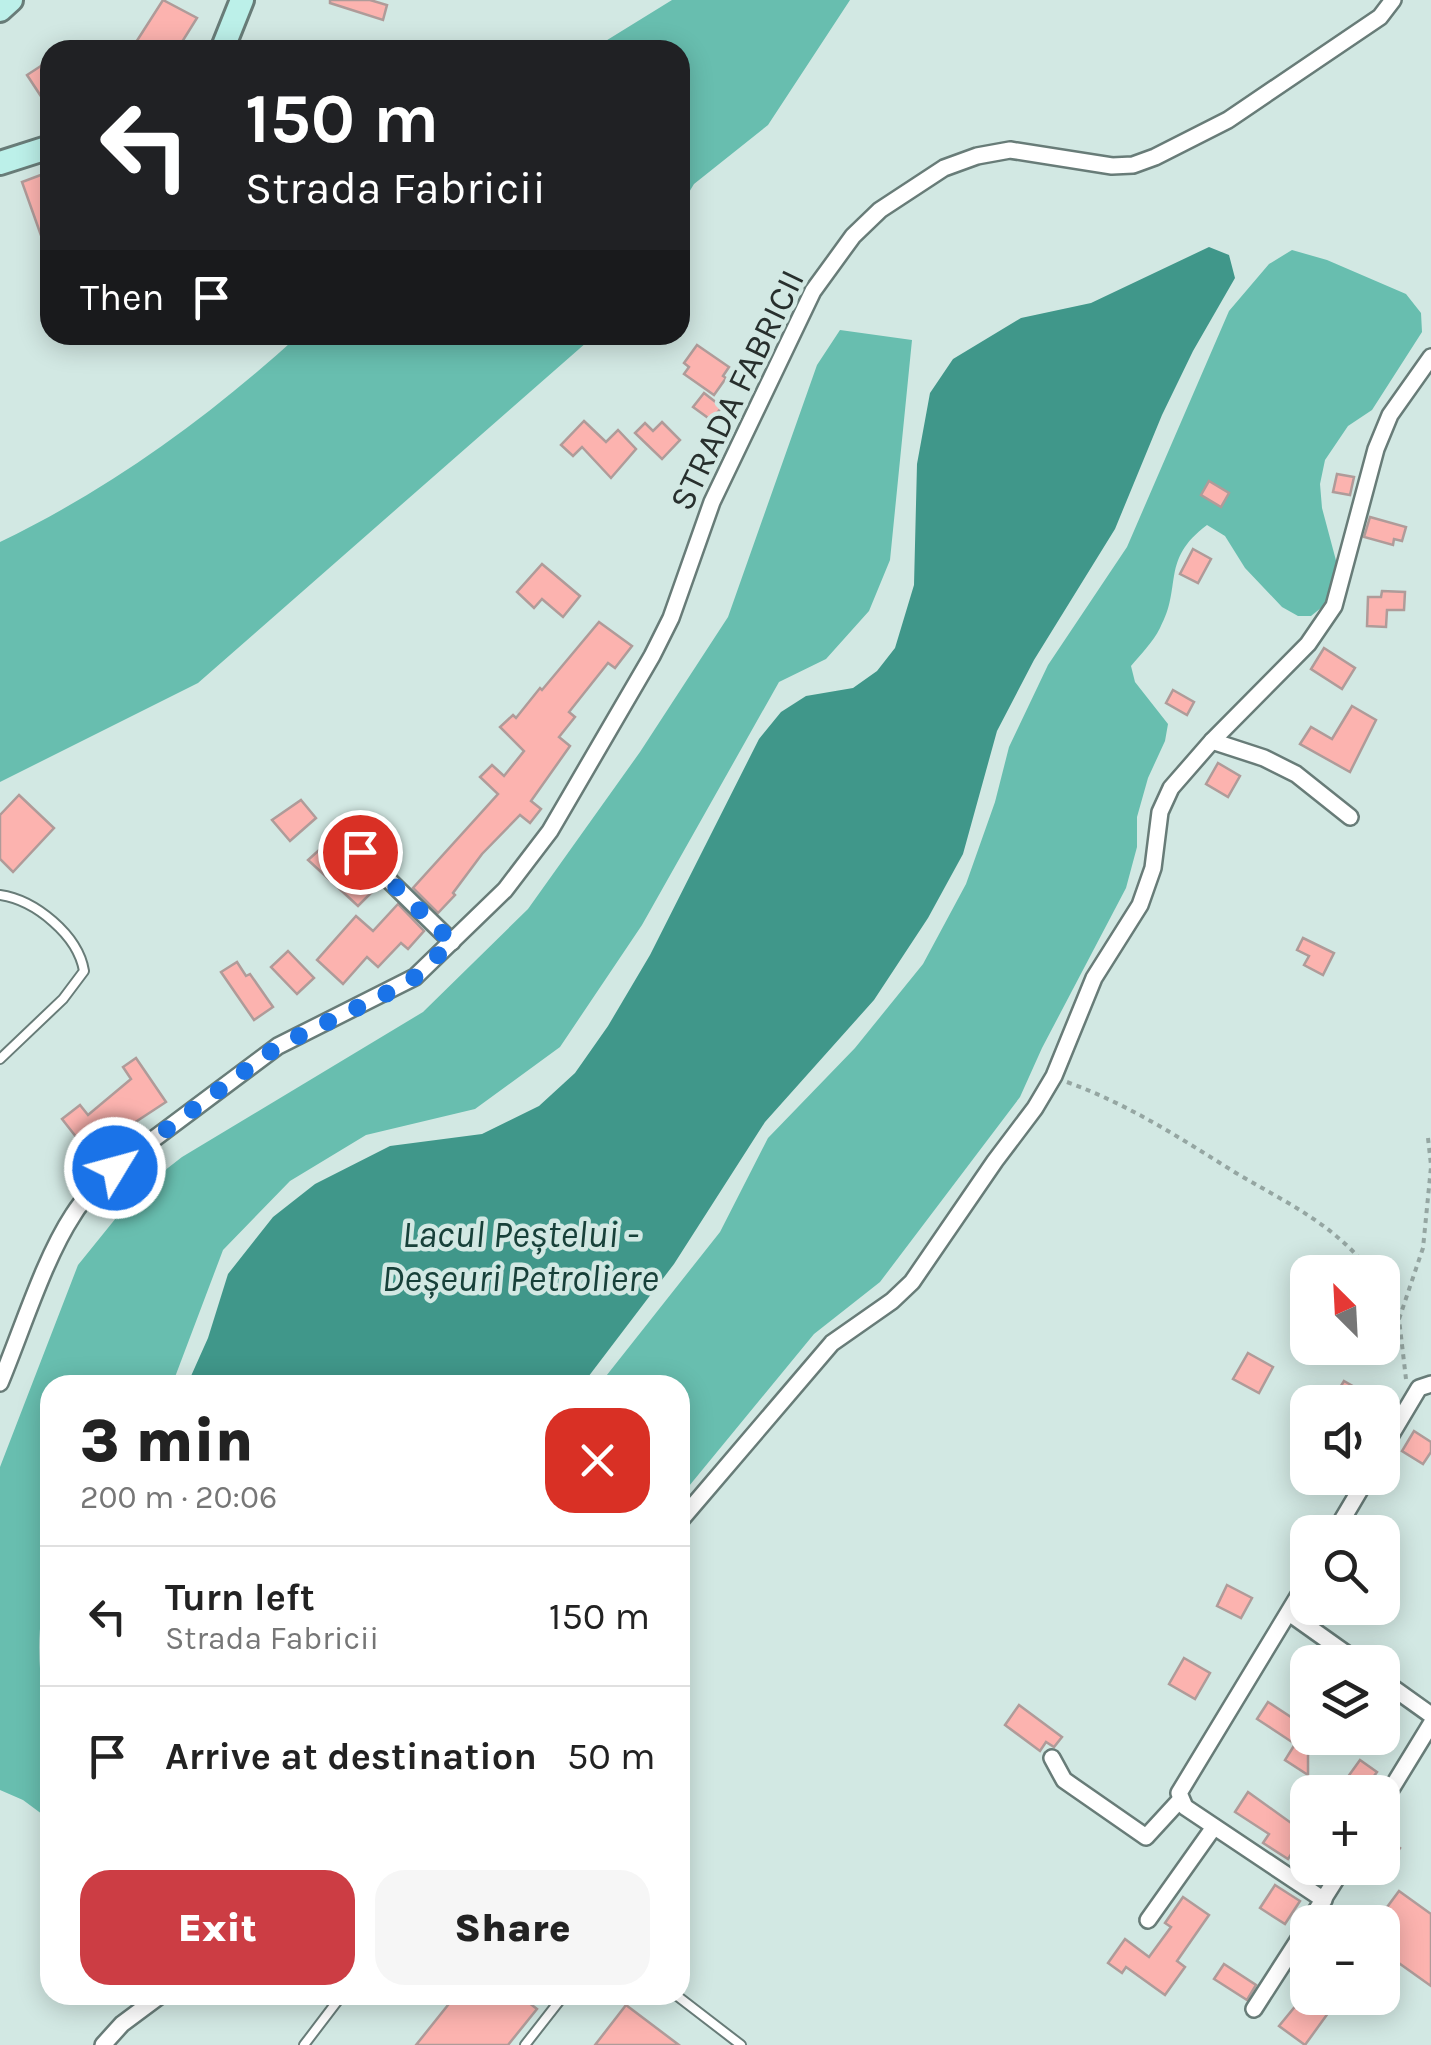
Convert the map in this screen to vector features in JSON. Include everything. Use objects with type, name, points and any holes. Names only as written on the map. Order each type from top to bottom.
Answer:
[{"type":"main road","points":[[0,10],[11,0]]},
{"type":"main road","points":[[225,40],[238,1]]},
{"type":"main road","points":[[0,163],[40,150]]},
{"type":"street","name":"STRADA FABRICII","points":[[0,1383],[60,1237],[74,1213],[115,1168],[278,1046],[415,977],[505,890],[550,831],[628,700],[671,618],[712,502],[766,388],[813,292],[853,236],[914,186],[944,168],[977,156],[1010,150],[1112,166],[1133,164],[1177,148],[1262,99],[1380,17],[1393,0]]},
{"type":"street","points":[[690,1509],[832,1343],[912,1282],[1035,1108],[1054,1076],[1094,978],[1140,905],[1153,868],[1160,812],[1171,788],[1308,644],[1334,606],[1376,449],[1390,414],[1431,357]]},
{"type":"street","points":[[1212,741],[1264,758],[1296,774],[1350,817]]},
{"type":"street","points":[[360,852],[452,942]]},
{"type":"street","points":[[1400,1419],[1420,1388],[1431,1384]]},
{"type":"street","points":[[1052,1758],[1064,1780],[1146,1837],[1180,1800],[1182,1785],[1290,1610]]},
{"type":"street","points":[[1288,1613],[1334,1645]]},
{"type":"street","points":[[1400,1692],[1431,1714]]},
{"type":"street","points":[[1400,1775],[1431,1724]]},
{"type":"street","points":[[1180,1800],[1324,1900]]},
{"type":"street","points":[[1148,1920],[1214,1827]]},
{"type":"street","points":[[1321,1905],[1333,1885]]},
{"type":"street","points":[[1254,2009],[1290,1952]]},
{"type":"street","points":[[102,2045],[148,2005]]},
{"type":"lane","points":[[0,895],[21,899],[58,928],[74,943],[84,971],[62,999],[0,1059]]},
{"type":"lane","points":[[304,2045],[334,2005]]},
{"type":"lane","points":[[525,2045],[556,2005]]},
{"type":"lane","points":[[689,2005],[741,2045]]},
{"type":"path","points":[[1054,1076],[1105,1096],[1174,1132],[1318,1221],[1356,1255]]},
{"type":"path","points":[[1400,1317],[1423,1248],[1431,1166],[1428,1138]]},
{"type":"path","points":[[1400,1328],[1412,1399]]},
{"type":"shaded area","points":[[672,0],[850,0],[768,125],[690,191],[690,40],[607,40]]},
{"type":"shaded area","points":[[1292,250],[1327,260],[1406,294],[1421,313],[1422,332],[1372,410],[1348,426],[1325,460],[1320,484],[1322,508],[1338,568],[1327,603],[1311,616],[1298,616],[1282,607],[1245,568],[1225,536],[1207,525],[1183,550],[1167,613],[1131,666],[1135,682],[1168,724],[1137,817],[1137,847],[1126,888],[1020,1097],[880,1282],[814,1334],[690,1485],[690,1375],[607,1375],[720,1232],[768,1138],[855,1048],[923,964],[966,884],[995,802],[1009,747],[1048,665],[1127,547],[1229,311],[1269,264]]},
{"type":"shaded area","points":[[840,330],[912,340],[890,560],[869,611],[826,659],[779,682],[642,925],[560,1047],[475,1109],[366,1135],[290,1181],[223,1250],[176,1375],[40,1375],[40,1813],[0,1790],[0,1467],[78,1265],[137,1192],[182,1157],[423,1012],[528,909],[640,752],[728,617],[817,365]]},
{"type":"shaded area","points":[[287,345],[584,345],[198,683],[0,782],[0,542],[119,475],[230,394]]},
{"type":"water","name":"Lacul Peștelui - Deșeuri Petroliere","points":[[1209,247],[1229,255],[1235,278],[1162,415],[1115,529],[1034,660],[997,731],[963,854],[928,918],[874,1000],[765,1122],[674,1264],[590,1375],[191,1375],[228,1274],[273,1217],[315,1184],[390,1146],[482,1134],[539,1106],[575,1073],[650,955],[759,739],[781,712],[806,696],[853,688],[877,671],[895,648],[914,585],[917,464],[930,393],[953,359],[1021,318],[1091,303]]},
{"type":"building","points":[[163,0],[197,18],[183,40],[137,40]]},
{"type":"building","points":[[330,0],[370,0],[387,5],[383,20]]},
{"type":"building","points":[[40,67],[40,95],[27,75]]},
{"type":"building","points":[[40,175],[40,233],[22,182]]},
{"type":"building","points":[[697,345],[729,367],[714,395],[684,374],[689,367],[684,363]]},
{"type":"building","points":[[704,393],[722,407],[711,420],[693,407]]},
{"type":"building","points":[[584,421],[606,442],[618,430],[636,449],[611,478],[582,447],[573,456],[561,445]]},
{"type":"building","points":[[662,422],[680,440],[662,459],[635,433],[645,423],[653,431]]},
{"type":"building","points":[[1337,474],[1354,477],[1350,495],[1333,492]]},
{"type":"building","points":[[1209,481],[1229,493],[1221,507],[1201,495]]},
{"type":"building","points":[[1370,517],[1406,527],[1402,541],[1394,539],[1393,545],[1364,537]]},
{"type":"building","points":[[1193,549],[1211,559],[1198,583],[1180,574]]},
{"type":"building","points":[[542,564],[580,596],[563,617],[542,599],[534,608],[517,592]]},
{"type":"building","points":[[1382,591],[1405,592],[1404,610],[1387,610],[1386,627],[1367,626],[1368,597],[1381,597]]},
{"type":"building","points":[[599,622],[632,646],[615,668],[608,663],[569,712],[575,717],[559,737],[570,746],[531,801],[541,809],[530,823],[520,815],[482,854],[438,913],[413,888],[498,794],[480,777],[492,765],[504,776],[524,751],[500,727],[513,715],[516,718]]},
{"type":"building","points":[[1324,648],[1355,668],[1342,689],[1311,669]]},
{"type":"building","points":[[1173,690],[1194,702],[1187,715],[1166,703]]},
{"type":"building","points":[[1352,706],[1376,720],[1350,772],[1300,744],[1311,727],[1332,739]]},
{"type":"building","points":[[1218,763],[1240,776],[1228,797],[1206,784]]},
{"type":"building","points":[[19,795],[54,828],[13,872],[0,859],[0,815]]},
{"type":"building","points":[[301,800],[316,818],[290,841],[272,820]]},
{"type":"building","points":[[328,842],[376,888],[358,906],[308,860]]},
{"type":"building","points":[[398,904],[424,931],[408,949],[401,943],[378,967],[367,957],[343,984],[317,960],[356,916],[373,931]]},
{"type":"building","points":[[1303,938],[1334,953],[1323,975],[1304,965],[1309,956],[1297,950]]},
{"type":"building","points":[[288,951],[314,978],[297,994],[271,967]]},
{"type":"building","points":[[237,962],[273,1007],[254,1020],[221,972]]},
{"type":"building","points":[[136,1058],[166,1102],[134,1123],[99,1154],[94,1147],[88,1152],[62,1119],[80,1105],[88,1115],[131,1079],[123,1067]]},
{"type":"building","points":[[1248,1353],[1273,1367],[1259,1393],[1233,1379]]},
{"type":"building","points":[[1414,1431],[1431,1442],[1431,1452],[1423,1464],[1402,1451]]},
{"type":"building","points":[[1227,1585],[1252,1598],[1241,1618],[1217,1606]]},
{"type":"building","points":[[1184,1658],[1210,1673],[1195,1699],[1169,1684]]},
{"type":"building","points":[[1268,1702],[1290,1716],[1290,1741],[1257,1719]]},
{"type":"building","points":[[1019,1705],[1062,1737],[1054,1747],[1046,1742],[1040,1751],[1005,1725]]},
{"type":"building","points":[[1290,1752],[1308,1755],[1308,1775],[1285,1760]]},
{"type":"building","points":[[1360,1760],[1377,1772],[1375,1775],[1349,1775]]},
{"type":"building","points":[[1248,1792],[1290,1822],[1288,1859],[1263,1843],[1269,1834],[1235,1812]]},
{"type":"building","points":[[1275,1885],[1300,1901],[1290,1905],[1285,1924],[1260,1908]]},
{"type":"building","points":[[1399,1891],[1431,1914],[1431,1986],[1400,1964],[1400,1905],[1389,1905]]},
{"type":"building","points":[[1183,1897],[1209,1915],[1177,1961],[1185,1967],[1165,1995],[1126,1967],[1122,1973],[1108,1963],[1125,1939],[1149,1957],[1171,1927],[1165,1923]]},
{"type":"building","points":[[1224,1964],[1256,1985],[1247,2000],[1214,1979]]},
{"type":"building","points":[[448,2005],[532,2005],[537,2009],[508,2045],[416,2045]]},
{"type":"building","points":[[626,2005],[679,2045],[595,2045]]},
{"type":"building","points":[[1290,2013],[1327,2015],[1305,2045],[1279,2026]]},
{"type":"route","points":[[115,1168],[278,1046],[398,988],[452,942],[360,852]]}]
